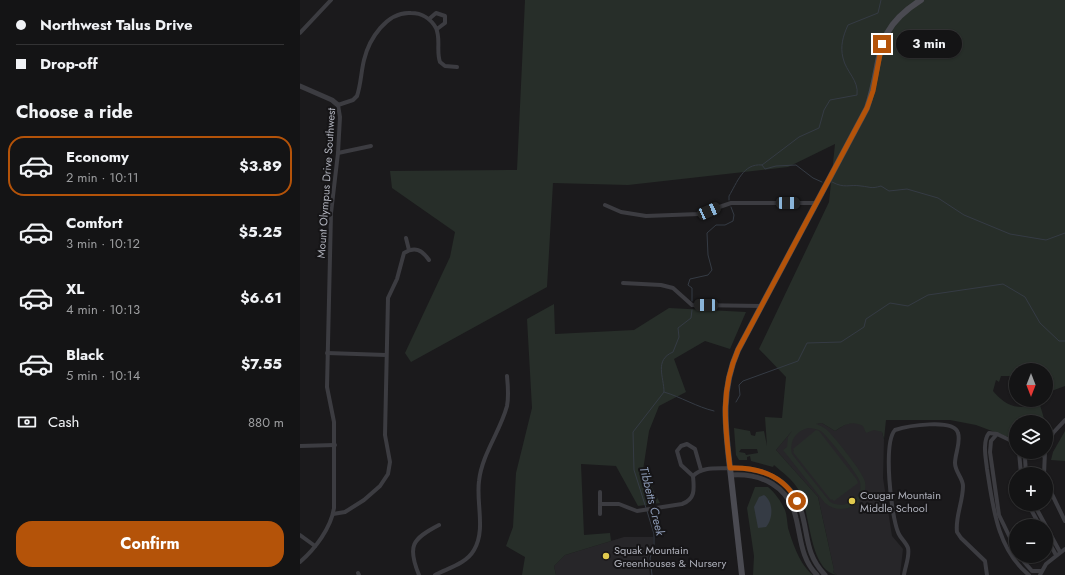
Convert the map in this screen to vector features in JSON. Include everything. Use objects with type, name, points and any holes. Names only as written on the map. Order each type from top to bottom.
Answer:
[{"type":"main road","points":[[742,575],[724,416],[726,388],[738,350],[867,108],[873,91],[879,55],[885,35],[901,14],[921,0]]},
{"type":"street","points":[[300,33],[331,0]]},
{"type":"street","name":"Mount Olympus Drive Southwest","points":[[333,514],[335,445],[334,422],[327,387],[327,353],[330,213],[338,153],[340,117],[338,105],[357,96],[367,51],[382,26],[404,13],[417,13],[429,19]]},
{"type":"street","points":[[437,29],[445,23],[445,16],[436,13],[429,19],[437,29],[440,62],[445,66],[457,66]]},
{"type":"street","points":[[300,86],[332,100],[338,105]]},
{"type":"street","points":[[338,153],[371,146]]},
{"type":"street","points":[[606,205],[621,212],[646,216],[699,214],[731,203],[816,203]]},
{"type":"street","points":[[406,238],[409,250]]},
{"type":"street","points":[[300,562],[315,546],[333,514],[345,512],[364,500],[380,486],[388,474],[390,462],[386,435],[386,355],[388,298],[397,279],[402,256],[409,250],[421,251],[429,260]]},
{"type":"street","points":[[624,284],[672,288],[679,292],[692,305],[762,306]]},
{"type":"street","points":[[327,353],[386,355]]},
{"type":"street","points":[[435,575],[464,560],[472,553],[476,545],[480,530],[477,498],[479,480],[485,459],[507,406],[507,376]]},
{"type":"street","points":[[1053,436],[1058,426],[1065,420]]},
{"type":"street","points":[[904,575],[908,548],[897,531],[890,491],[890,440],[892,433],[895,430],[917,425],[948,425],[958,431],[959,437],[955,464],[963,487],[957,532],[961,538],[985,561],[988,567],[987,575]]},
{"type":"street","points":[[1009,440],[997,434],[991,433],[987,435],[985,448],[995,519],[1014,558],[1029,575]]},
{"type":"street","points":[[997,434],[991,441],[990,452],[999,515],[1009,536]]},
{"type":"street","points":[[600,504],[620,504],[637,511],[682,504],[688,501],[694,492],[693,476],[681,465],[677,451],[681,446],[687,444],[695,449],[701,470]]},
{"type":"street","points":[[300,446],[335,445]]},
{"type":"street","points":[[731,472],[747,468],[760,471],[775,477],[787,487],[799,506],[811,556],[825,575]]},
{"type":"street","points":[[693,476],[701,470],[731,472],[758,477],[770,482],[783,492],[794,511],[804,554],[810,567],[817,575]]},
{"type":"street","points":[[600,492],[600,514]]},
{"type":"street","points":[[1053,496],[1065,521]]},
{"type":"street","points":[[1038,511],[1060,552]]},
{"type":"street","points":[[419,575],[413,558],[413,547],[418,537],[439,525]]},
{"type":"street","points":[[300,535],[315,546]]},
{"type":"street","points":[[1026,563],[1032,571],[1041,573],[1056,555],[1065,549]]},
{"type":"street","points":[[1053,550],[1056,555]]},
{"type":"shaded area","points":[[525,0],[1065,0],[1065,386],[1053,390],[1053,363],[1009,363],[1009,376],[1001,376],[999,382],[996,380],[993,391],[1009,404],[1009,407],[1041,407],[1043,415],[1009,415],[1009,437],[976,425],[950,420],[886,420],[884,439],[882,432],[874,430],[866,433],[863,426],[855,423],[845,425],[835,431],[822,423],[816,424],[826,429],[836,440],[854,463],[865,482],[863,497],[858,502],[846,509],[831,507],[825,503],[783,450],[787,447],[788,437],[792,431],[776,450],[818,497],[834,570],[833,572],[837,575],[828,571],[820,563],[815,551],[806,510],[796,486],[774,465],[773,467],[751,461],[750,456],[747,457],[747,460],[739,460],[736,455],[734,428],[750,431],[751,435],[755,436],[756,432],[764,431],[767,446],[765,417],[782,418],[786,377],[759,349],[829,202],[835,144],[788,167],[628,185],[553,183],[547,287],[411,362],[405,353],[450,257],[455,232],[392,188],[390,171],[517,170]],"holes":[[[804,429],[815,429],[822,432],[831,441],[858,478],[860,482],[859,494],[852,502],[841,505],[830,502],[792,454],[791,449],[794,437]],[[741,449],[757,449],[758,453],[746,455],[745,453],[739,452]]]},
{"type":"shaded area","points":[[554,304],[555,334],[634,330],[669,308],[746,312],[730,349],[705,341],[674,359],[686,392],[659,406],[649,431],[643,470],[660,503],[638,506],[616,466],[581,464],[584,535],[610,533],[611,541],[565,555],[554,566],[556,575],[522,575],[525,557],[506,546],[513,527],[516,473],[532,408],[527,319]]},
{"type":"shaded area","name":"Cougar Mountain Middle School","points":[[857,422],[882,432],[884,439],[883,478],[892,536],[903,549],[900,575],[837,575],[833,572],[834,570],[818,497],[776,450],[799,425],[822,423],[835,431],[846,424]]},
{"type":"shaded area","points":[[816,430],[819,431],[858,483],[834,501],[832,499],[831,500],[793,452],[793,449]]},
{"type":"shaded area","points":[[1065,431],[1065,461],[1051,460],[1053,459],[1053,452]]},
{"type":"shaded area","points":[[755,487],[768,487],[780,500],[786,512],[788,528],[792,541],[804,566],[813,575],[753,575],[754,556],[747,508]]},
{"type":"shaded area","points":[[764,495],[770,502],[771,515],[766,527],[758,528],[754,507],[759,497]]},
{"type":"shaded area","name":"Squak Mountain Greenhouses & Nursery","points":[[624,537],[653,537],[653,546],[648,558],[650,575],[556,575],[554,566],[565,555]]},
{"type":"waterway","name":"Tibbetts Creek","points":[[729,200],[729,196],[735,185],[745,171],[755,165],[762,165],[799,137],[819,128],[824,110],[830,100],[857,95],[856,85],[843,58],[843,37],[848,25],[878,13],[881,0]]},
{"type":"waterway","points":[[762,165],[765,169],[776,166],[796,165],[813,178],[822,182]]},
{"type":"waterway","points":[[832,182],[844,186],[873,188],[881,186],[889,191],[907,189],[938,198],[964,215],[1010,234],[1046,240],[1065,233]]},
{"type":"waterway","name":"Tibbetts Creek","points":[[692,301],[692,288],[688,285],[690,279],[708,275],[712,270],[708,255],[707,233],[716,225],[725,225],[733,221],[734,215],[731,207]]},
{"type":"waterway","points":[[736,402],[740,395],[739,385],[743,381],[798,361],[807,343],[841,342],[864,327],[866,319],[890,303],[908,306],[928,295],[1003,284],[1025,297],[1040,323],[1059,341],[1065,341]]},
{"type":"waterway","name":"Tibbetts Creek","points":[[646,508],[634,470],[633,432],[664,392],[661,369],[662,364],[667,355],[673,352],[679,337],[678,328],[691,318],[692,310]]},
{"type":"waterway","points":[[664,392],[714,411]]},
{"type":"waterway","name":"Tibbetts Creek","points":[[647,511],[654,534],[654,546],[650,558],[652,575]]},
{"type":"place","name":"Cougar Mountain Middle School","points":[[852,501]]},
{"type":"place","name":"Squak Mountain Greenhouses & Nursery","points":[[606,556]]},
{"type":"route","points":[[797,501],[785,485],[770,475],[751,469],[730,468],[724,416],[726,388],[738,350],[862,120],[873,91],[882,44]]}]
